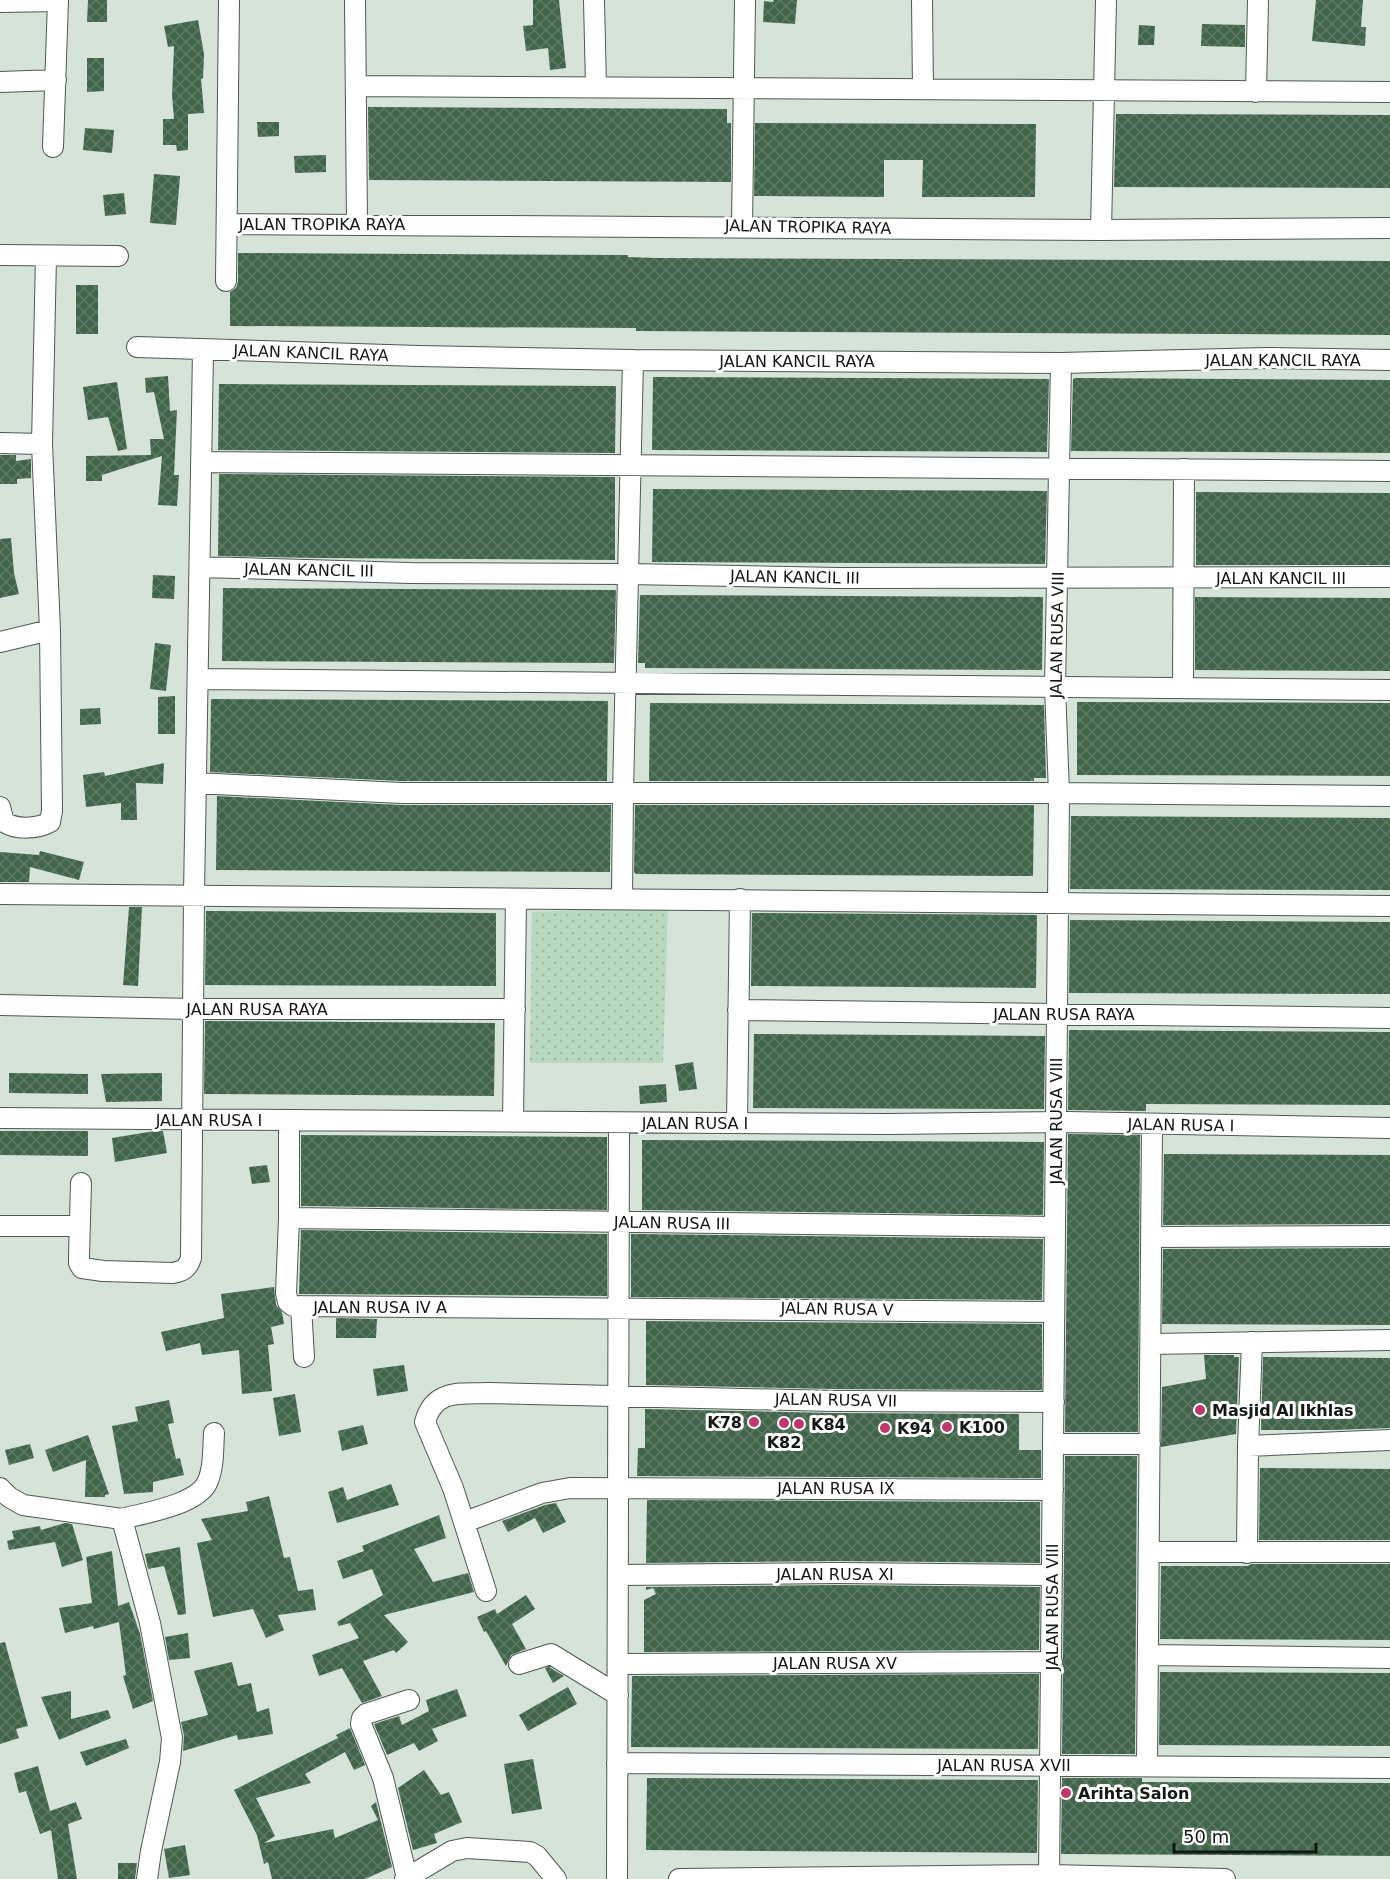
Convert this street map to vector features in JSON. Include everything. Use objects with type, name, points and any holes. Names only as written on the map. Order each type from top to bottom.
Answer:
[{"type":"street","points":[[0,2],[58,0],[52,147]]},
{"type":"street","points":[[226,280],[229,0]]},
{"type":"street","points":[[355,0],[357,224]]},
{"type":"street","points":[[594,0],[596,87]]},
{"type":"street","points":[[742,226],[742,88],[745,0]]},
{"type":"street","points":[[922,0],[923,90]]},
{"type":"street","points":[[1101,230],[1106,0]]},
{"type":"street","points":[[1256,92],[1258,0]]},
{"type":"street","points":[[0,82],[56,80]]},
{"type":"street","points":[[356,86],[1390,93]]},
{"type":"street","name":"JALAN TROPIKA RAYA","points":[[226,224],[1101,230],[1390,228]]},
{"type":"street","points":[[0,255],[118,256]]},
{"type":"street","points":[[0,807],[4,822],[11,827],[42,826],[50,822],[52,811],[50,630],[42,444],[46,256]]},
{"type":"street","name":"JALAN KANCIL RAYA","points":[[137,347],[633,360],[1061,363],[1266,358],[1390,360]]},
{"type":"street","points":[[81,1183],[79,1263],[85,1270],[173,1273],[187,1267],[191,1258],[203,350]]},
{"type":"street","points":[[622,899],[633,360]]},
{"type":"street","name":"JALAN RUSA VIII","points":[[1049,1877],[1060,883],[1055,687],[1061,363]]},
{"type":"street","points":[[0,442],[42,444]]},
{"type":"street","points":[[202,462],[1390,471]]},
{"type":"street","points":[[1183,688],[1184,469]]},
{"type":"street","name":"JALAN KANCIL III","points":[[200,567],[410,573],[838,578],[1390,577]]},
{"type":"street","points":[[0,642],[50,630]]},
{"type":"street","points":[[198,679],[1390,690]]},
{"type":"street","points":[[196,783],[401,794],[623,792],[1390,795]]},
{"type":"street","points":[[0,894],[1390,906]]},
{"type":"street","points":[[513,1122],[516,899]]},
{"type":"street","points":[[737,1123],[740,899]]},
{"type":"street","name":"JALAN RUSA RAYA","points":[[0,1005],[193,1009],[514,1009]]},
{"type":"street","name":"JALAN RUSA RAYA","points":[[738,1010],[1390,1018]]},
{"type":"street","name":"JALAN RUSA I","points":[[0,1118],[619,1123],[1056,1122],[1390,1128]]},
{"type":"street","name":"JALAN RUSA IV A","points":[[289,1120],[286,1293],[288,1302],[293,1306],[619,1308]]},
{"type":"street","points":[[617,1879],[619,1123]]},
{"type":"street","points":[[1147,1766],[1152,1124]]},
{"type":"street","name":"JALAN RUSA III","points":[[289,1218],[1055,1227]]},
{"type":"street","points":[[0,1226],[80,1226]]},
{"type":"street","points":[[1152,1237],[1390,1236]]},
{"type":"street","points":[[301,1306],[304,1356]]},
{"type":"street","name":"JALAN RUSA V","points":[[619,1308],[1054,1312]]},
{"type":"street","points":[[1151,1344],[1390,1340]]},
{"type":"street","points":[[1247,1553],[1252,1342]]},
{"type":"street","name":"JALAN RUSA VII","points":[[465,1522],[425,1422],[428,1411],[438,1400],[447,1395],[490,1393],[619,1397],[1054,1402]]},
{"type":"street","points":[[0,1488],[9,1497],[23,1505],[122,1520],[187,1500],[200,1493],[212,1468],[214,1432]]},
{"type":"street","points":[[1248,1446],[1390,1440]]},
{"type":"street","points":[[1053,1444],[1150,1444]]},
{"type":"street","name":"JALAN RUSA IX","points":[[465,1522],[555,1490],[618,1487],[1053,1490]]},
{"type":"street","points":[[122,1520],[150,1623],[172,1738],[170,1762],[147,1879]]},
{"type":"street","points":[[465,1522],[486,1592]]},
{"type":"street","points":[[1149,1552],[1390,1552]]},
{"type":"street","name":"JALAN RUSA XI","points":[[618,1575],[827,1573],[1052,1575]]},
{"type":"street","points":[[519,1665],[551,1654],[618,1695]]},
{"type":"street","points":[[1148,1655],[1390,1658]]},
{"type":"street","name":"JALAN RUSA XV","points":[[618,1664],[1052,1662]]},
{"type":"street","points":[[409,1700],[366,1714],[362,1718],[362,1724],[383,1778],[406,1879],[452,1851],[467,1848],[530,1852],[537,1856],[556,1879]]},
{"type":"street","name":"JALAN RUSA XVII","points":[[617,1762],[1390,1768]]},
{"type":"street","points":[[679,1879],[1049,1877],[1225,1879]]},
{"type":"green space","points":[[668,906],[663,1063],[530,1063],[532,912]]},
{"type":"building","points":[[88,0],[107,0],[107,22],[87,22]]},
{"type":"building","points":[[533,0],[559,0],[566,68],[550,70],[548,48],[526,51],[523,26],[533,25]]},
{"type":"building","points":[[773,0],[797,0],[795,24],[763,22],[764,1],[774,2]]},
{"type":"building","points":[[1316,0],[1363,0],[1361,27],[1366,27],[1365,46],[1312,41]]},
{"type":"building","points":[[198,20],[204,54],[203,79],[201,78],[204,113],[188,114],[188,150],[177,151],[176,145],[163,145],[163,119],[174,119],[172,95],[174,46],[168,47],[164,26]]},
{"type":"building","points":[[1202,24],[1245,25],[1245,47],[1201,46]]},
{"type":"building","points":[[1139,25],[1155,26],[1154,45],[1138,45]]},
{"type":"building","points":[[87,58],[104,58],[104,91],[87,92]]},
{"type":"building","points":[[368,107],[727,109],[727,123],[731,123],[731,182],[369,180]]},
{"type":"building","points":[[1116,114],[1390,115],[1390,188],[1114,187]]},
{"type":"building","points":[[257,122],[279,122],[279,136],[258,137]]},
{"type":"building","points":[[755,123],[1036,124],[1035,197],[922,197],[923,160],[884,160],[884,197],[754,196]]},
{"type":"building","points":[[85,128],[114,130],[112,153],[83,150]]},
{"type":"building","points":[[326,155],[326,172],[295,173],[294,156]]},
{"type":"building","points":[[154,174],[180,176],[176,225],[150,223]]},
{"type":"building","points":[[124,193],[126,214],[105,216],[103,195]]},
{"type":"building","points":[[238,253],[628,255],[628,257],[656,258],[1390,261],[1390,335],[636,331],[636,328],[230,326],[230,292],[236,288],[238,282]]},
{"type":"building","points":[[76,285],[98,285],[98,334],[76,334]]},
{"type":"building","points":[[168,376],[170,411],[177,410],[174,475],[179,475],[177,506],[158,505],[162,456],[102,475],[102,481],[86,481],[86,456],[151,455],[150,439],[164,439],[154,392],[146,393],[145,378]]},
{"type":"building","points":[[653,377],[1049,379],[1047,452],[652,450]]},
{"type":"building","points":[[1073,379],[1390,380],[1390,453],[1071,451]]},
{"type":"building","points":[[117,382],[127,449],[118,451],[108,417],[88,420],[83,387]]},
{"type":"building","points":[[219,384],[616,386],[615,453],[218,450]]},
{"type":"building","points":[[0,455],[16,455],[16,461],[31,459],[31,478],[17,479],[17,484],[0,484]]},
{"type":"building","points":[[219,474],[615,477],[615,560],[218,556]]},
{"type":"building","points":[[653,489],[1047,491],[1045,564],[652,562]]},
{"type":"building","points":[[1196,492],[1390,493],[1390,565],[1196,565]]},
{"type":"building","points":[[11,538],[14,573],[19,594],[0,598],[0,539]]},
{"type":"building","points":[[153,575],[175,576],[174,599],[152,598]]},
{"type":"building","points":[[223,588],[616,590],[614,663],[222,661]]},
{"type":"building","points":[[640,595],[1043,597],[1042,670],[645,668],[645,663],[638,663]]},
{"type":"building","points":[[1195,597],[1390,598],[1390,671],[1195,670]]},
{"type":"building","points":[[155,643],[171,645],[166,691],[150,689]]},
{"type":"building","points":[[175,696],[175,734],[158,734],[158,697]]},
{"type":"building","points":[[211,699],[608,701],[607,781],[401,781],[210,772]]},
{"type":"building","points":[[1077,702],[1390,703],[1390,776],[1077,775]]},
{"type":"building","points":[[650,703],[1044,705],[1046,778],[1034,778],[1034,781],[649,781]]},
{"type":"building","points":[[100,708],[101,724],[80,725],[80,709]]},
{"type":"building","points":[[164,763],[163,784],[136,783],[137,820],[121,820],[121,803],[86,807],[83,775],[104,772],[105,776]]},
{"type":"building","points":[[217,796],[401,805],[611,805],[610,872],[216,870]]},
{"type":"building","points":[[635,805],[1034,805],[1033,876],[636,874],[634,872]]},
{"type":"building","points":[[1071,816],[1390,818],[1390,890],[1070,889]]},
{"type":"building","points":[[40,851],[84,862],[79,880],[30,867],[29,882],[0,882],[0,852],[39,855]]},
{"type":"building","points":[[129,907],[142,907],[138,986],[123,985]]},
{"type":"building","points":[[206,911],[496,913],[496,986],[205,985]]},
{"type":"building","points":[[752,913],[1037,915],[1036,988],[751,986]]},
{"type":"building","points":[[1070,920],[1390,922],[1390,994],[1069,993]]},
{"type":"building","points":[[205,1021],[495,1023],[494,1096],[204,1094]]},
{"type":"building","points":[[1069,1030],[1390,1032],[1390,1105],[1146,1104],[1146,1111],[1068,1110]]},
{"type":"building","points":[[754,1034],[1045,1036],[1044,1109],[753,1108]]},
{"type":"building","points":[[693,1062],[697,1089],[679,1091],[675,1065]]},
{"type":"building","points":[[9,1073],[88,1074],[88,1094],[9,1093]]},
{"type":"building","points":[[162,1073],[162,1101],[106,1102],[101,1074]]},
{"type":"building","points":[[666,1084],[667,1102],[640,1104],[639,1086]]},
{"type":"building","points":[[0,1131],[88,1131],[88,1156],[0,1155]]},
{"type":"building","points":[[163,1131],[167,1153],[115,1162],[112,1138]]},
{"type":"building","points":[[1068,1134],[1140,1135],[1138,1432],[1065,1432]]},
{"type":"building","points":[[301,1135],[607,1137],[607,1210],[301,1206]]},
{"type":"building","points":[[642,1140],[1044,1142],[1043,1215],[642,1210]]},
{"type":"building","points":[[1164,1154],[1390,1155],[1390,1224],[1163,1225]]},
{"type":"building","points":[[267,1165],[270,1182],[252,1184],[249,1167]]},
{"type":"building","points":[[301,1230],[607,1234],[607,1296],[299,1294]]},
{"type":"building","points":[[631,1234],[1043,1239],[1042,1300],[631,1297]]},
{"type":"building","points":[[1390,1248],[1390,1325],[1162,1324],[1163,1249]]},
{"type":"building","points":[[274,1287],[276,1305],[282,1312],[284,1324],[271,1327],[274,1344],[268,1345],[272,1391],[242,1394],[239,1350],[202,1355],[200,1343],[166,1351],[161,1332],[224,1318],[221,1294]]},
{"type":"building","points":[[336,1318],[377,1319],[376,1338],[336,1338]]},
{"type":"building","points":[[646,1321],[1042,1324],[1042,1390],[646,1385]]},
{"type":"building","name":"Masjid Al Ikhlas","points":[[1204,1355],[1239,1357],[1236,1434],[1161,1447],[1162,1387],[1206,1379]]},
{"type":"building","points":[[1263,1357],[1390,1358],[1390,1428],[1261,1430]]},
{"type":"building","points":[[404,1365],[408,1391],[377,1396],[373,1369]]},
{"type":"building","points":[[295,1394],[301,1432],[279,1436],[273,1398]]},
{"type":"building","points":[[169,1400],[174,1423],[168,1424],[176,1459],[180,1458],[184,1475],[153,1482],[153,1492],[124,1494],[112,1426],[138,1421],[135,1407]]},
{"type":"building","points":[[645,1409],[1019,1414],[1019,1450],[1041,1450],[1041,1478],[637,1476],[638,1448],[645,1448]]},
{"type":"building","points":[[363,1425],[368,1444],[342,1451],[338,1431]]},
{"type":"building","points":[[88,1435],[109,1494],[105,1497],[85,1497],[86,1460],[53,1472],[45,1450]]},
{"type":"building","points":[[30,1444],[34,1458],[9,1465],[5,1450]]},
{"type":"building","points":[[1065,1456],[1137,1456],[1135,1754],[1062,1754]]},
{"type":"building","points":[[1260,1468],[1390,1469],[1390,1540],[1259,1540]]},
{"type":"building","points":[[391,1484],[399,1505],[337,1523],[328,1492],[343,1487],[347,1500]]},
{"type":"building","points":[[269,1496],[284,1558],[290,1557],[298,1591],[313,1589],[316,1610],[278,1615],[284,1630],[266,1638],[253,1609],[213,1617],[197,1543],[212,1540],[201,1519],[248,1511],[246,1502]]},
{"type":"building","points":[[647,1500],[1040,1502],[1040,1563],[838,1561],[646,1563]]},
{"type":"building","points":[[556,1503],[566,1522],[543,1533],[535,1518],[508,1532],[502,1521],[545,1505]]},
{"type":"building","points":[[439,1515],[446,1538],[414,1549],[433,1582],[468,1573],[474,1592],[384,1615],[408,1642],[396,1653],[394,1650],[363,1661],[382,1696],[362,1703],[342,1668],[319,1676],[312,1655],[359,1638],[350,1623],[339,1626],[337,1622],[383,1595],[372,1569],[343,1579],[337,1561],[364,1551],[362,1546]]},
{"type":"building","points":[[65,1523],[72,1524],[83,1560],[62,1567],[55,1542],[9,1550],[7,1541],[14,1539],[12,1531],[40,1526],[41,1530]]},
{"type":"building","points":[[180,1547],[186,1614],[178,1615],[164,1566],[148,1569],[145,1554]]},
{"type":"building","points":[[112,1551],[118,1606],[129,1602],[140,1634],[153,1701],[133,1709],[123,1676],[126,1675],[119,1622],[94,1629],[93,1626],[65,1633],[59,1608],[92,1603],[86,1557]]},
{"type":"building","points":[[1251,1564],[1390,1564],[1390,1640],[1160,1639],[1161,1566],[1248,1566]]},
{"type":"building","points":[[838,1585],[1040,1587],[1039,1650],[644,1652],[644,1600],[656,1594],[653,1588],[646,1590],[646,1587]]},
{"type":"building","points":[[526,1595],[535,1609],[512,1624],[526,1649],[511,1655],[506,1666],[477,1617],[495,1609],[497,1614]]},
{"type":"building","points":[[188,1633],[190,1658],[169,1660],[165,1637]]},
{"type":"building","points":[[5,1642],[28,1726],[16,1729],[19,1738],[0,1744],[0,1643]]},
{"type":"building","points":[[232,1662],[238,1686],[251,1683],[257,1712],[269,1708],[273,1734],[238,1740],[237,1735],[183,1751],[184,1736],[181,1722],[208,1715],[194,1671]]},
{"type":"building","points":[[549,1667],[564,1676],[553,1683],[545,1668]]},
{"type":"building","points":[[1160,1672],[1390,1673],[1390,1746],[1159,1745]]},
{"type":"building","points":[[1039,1674],[1038,1749],[631,1747],[632,1676]]},
{"type":"building","points":[[568,1687],[577,1704],[528,1731],[519,1715]]},
{"type":"building","points":[[457,1689],[467,1716],[432,1729],[438,1741],[419,1751],[414,1743],[387,1755],[374,1724],[399,1716],[402,1725],[429,1711],[426,1700]]},
{"type":"building","points":[[71,1691],[71,1719],[108,1710],[111,1718],[59,1740],[41,1697]]},
{"type":"building","points":[[350,1728],[365,1765],[354,1770],[345,1752],[305,1774],[311,1783],[256,1798],[275,1836],[264,1843],[333,1829],[335,1838],[378,1820],[371,1806],[376,1802],[392,1867],[365,1879],[272,1879],[268,1862],[264,1864],[257,1835],[234,1790],[338,1738],[336,1735]]},
{"type":"building","points":[[126,1739],[129,1748],[86,1766],[80,1752]]},
{"type":"building","points":[[533,1759],[542,1809],[512,1814],[504,1764]]},
{"type":"building","points":[[38,1766],[50,1811],[76,1802],[82,1819],[68,1824],[77,1879],[58,1879],[51,1830],[40,1834],[26,1791],[19,1793],[14,1773]]},
{"type":"building","points":[[424,1770],[441,1795],[449,1792],[462,1822],[434,1834],[437,1843],[413,1850],[398,1788]]},
{"type":"building","points":[[647,1778],[1038,1780],[1037,1853],[646,1850]]},
{"type":"building","points":[[1062,1778],[1142,1778],[1142,1782],[1390,1783],[1390,1856],[1061,1854]]},
{"type":"building","points":[[185,1845],[190,1875],[169,1878],[164,1849]]},
{"type":"building","points":[[118,1863],[137,1863],[135,1879],[118,1879]]},
{"type":"place","name":"Masjid Al Ikhlas","points":[[1200,1410]]},
{"type":"place","name":"K78","points":[[754,1422]]},
{"type":"place","name":"K82","points":[[784,1423]]},
{"type":"place","name":"K84","points":[[799,1424]]},
{"type":"place","name":"K100","points":[[947,1427]]},
{"type":"place","name":"K94","points":[[885,1428]]},
{"type":"place","name":"Arihta Salon","points":[[1066,1793]]}]
